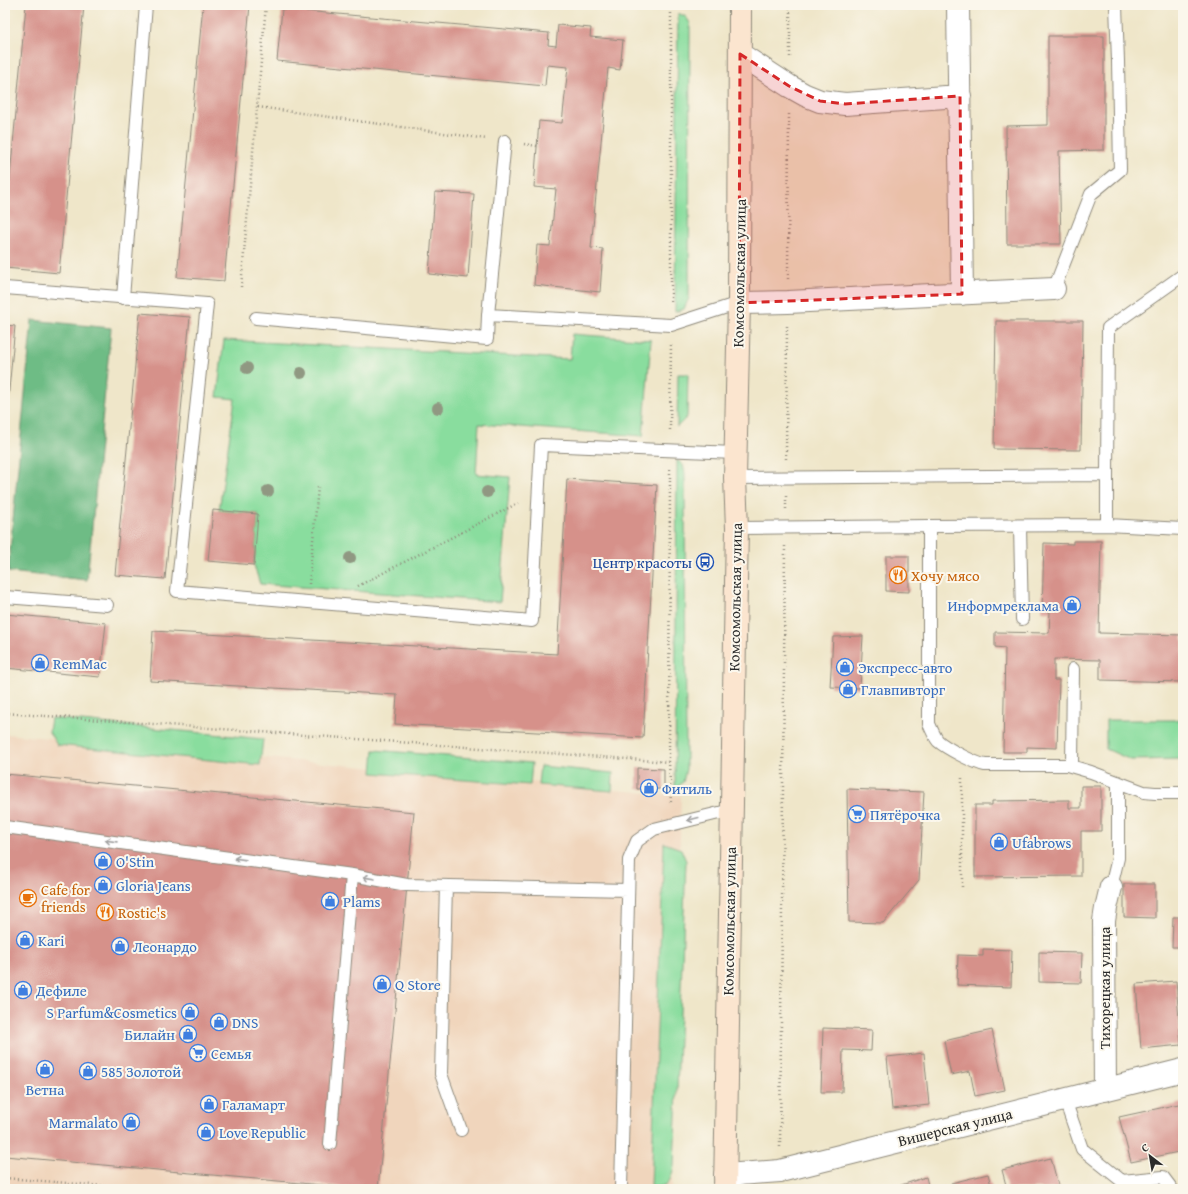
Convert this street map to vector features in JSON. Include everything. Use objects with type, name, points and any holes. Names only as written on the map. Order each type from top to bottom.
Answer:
[{"type":"main road","name":"Комсомольская улица","points":[[725,1182],[737,528],[735,453],[739,302],[740,5]]},
{"type":"street","points":[[958,5],[962,294]]},
{"type":"street","points":[[740,54],[789,86],[820,101],[845,104],[960,96]]},
{"type":"street","points":[[739,302],[788,302],[1054,289]]},
{"type":"street","name":"Тихорецкая улица","points":[[1105,1090],[1104,920],[1111,887]]},
{"type":"street","name":"Вишерская улица","points":[[725,1182],[780,1171],[1183,1070]]},
{"type":"lane","points":[[123,298],[146,5]]},
{"type":"lane","points":[[1054,289],[1091,194],[1120,170],[1116,5]]},
{"type":"lane","points":[[256,318],[486,339],[505,141]]},
{"type":"lane","points":[[1107,525],[1108,328],[1183,275]]},
{"type":"lane","points":[[5,288],[207,304],[177,591],[532,621],[541,445],[735,453]]},
{"type":"lane","points":[[488,315],[671,325],[739,302]]},
{"type":"lane","points":[[735,478],[1107,475]]},
{"type":"lane","points":[[737,528],[1107,525],[1183,528]]},
{"type":"lane","points":[[929,526],[929,724],[939,741],[974,762],[985,765],[1063,764],[1149,793],[1183,793]]},
{"type":"lane","points":[[1020,526],[1022,619]]},
{"type":"lane","points":[[5,597],[107,605]]},
{"type":"lane","points":[[1072,766],[1073,668]]},
{"type":"lane","points":[[1111,887],[1118,858],[1118,782]]},
{"type":"lane","points":[[621,1189],[629,860],[637,841],[654,829],[731,810]]},
{"type":"lane","points":[[5,827],[352,875],[407,885],[628,890]]},
{"type":"lane","points":[[330,1144],[352,875]]},
{"type":"lane","points":[[446,886],[441,1074],[461,1130]]},
{"type":"lane","points":[[1065,1100],[1082,1149],[1122,1181],[1163,1177],[1172,1189]]},
{"type":"path","points":[[241,287],[266,5]]},
{"type":"path","points":[[666,305],[671,306],[671,5]]},
{"type":"path","points":[[780,1171],[790,5]]},
{"type":"path","points":[[258,107],[537,146]]},
{"type":"path","points":[[671,325],[669,762],[672,824]]},
{"type":"path","points":[[308,602],[318,486]]},
{"type":"path","points":[[324,603],[538,493]]},
{"type":"path","points":[[5,713],[669,762]]},
{"type":"path","points":[[962,755],[962,887]]},
{"type":"path","points":[[5,1178],[142,1189]]},
{"type":"highlighted area","points":[[740,54],[789,86],[820,101],[845,104],[960,96],[962,294],[739,303]]},
{"type":"shaded area","points":[[5,734],[681,796],[672,1189],[5,1189]]},
{"type":"green space","points":[[678,13],[686,17],[690,23],[689,298],[684,309],[675,312]]},
{"type":"green space","points":[[32,320],[111,328],[87,580],[8,572]]},
{"type":"green space","points":[[572,334],[651,340],[643,436],[479,424],[476,474],[510,477],[500,602],[260,584],[254,565],[258,514],[219,511],[235,399],[217,397],[224,340],[570,359]]},
{"type":"green space","points":[[678,374],[688,374],[687,417],[677,427]]},
{"type":"green space","points":[[677,460],[683,465],[685,473],[686,769],[683,782],[675,789]]},
{"type":"green space","points":[[51,718],[263,739],[260,765],[57,745],[49,732]]},
{"type":"green space","points":[[1106,720],[1183,720],[1183,759],[1131,760],[1106,749]]},
{"type":"green space","points":[[374,750],[532,763],[530,785],[372,773]]},
{"type":"green space","points":[[540,766],[613,773],[612,791],[538,785]]},
{"type":"green space","points":[[664,843],[681,849],[686,861],[674,1166],[668,1183],[662,1186],[651,1187]]},
{"type":"building","points":[[26,5],[84,5],[59,273],[5,268],[5,230]]},
{"type":"building","points":[[203,5],[250,5],[224,281],[177,277]]},
{"type":"building","points":[[282,9],[549,33],[548,45],[556,46],[558,25],[591,28],[590,37],[623,40],[620,70],[608,68],[591,248],[603,249],[600,292],[534,285],[537,245],[550,246],[556,189],[534,187],[539,121],[562,123],[568,67],[547,65],[545,86],[277,61]]},
{"type":"building","points":[[1048,36],[1104,36],[1104,150],[1059,151],[1061,244],[1007,244],[1006,126],[1048,125]]},
{"type":"building","points":[[435,192],[474,194],[468,278],[429,274]]},
{"type":"building","points":[[140,313],[190,317],[165,579],[115,575]]},
{"type":"building","points":[[996,321],[1083,321],[1081,450],[994,449]]},
{"type":"building","points":[[5,325],[15,326],[6,422],[5,422]]},
{"type":"building","points":[[567,479],[657,485],[643,738],[395,724],[397,695],[150,681],[153,631],[557,654]]},
{"type":"building","points":[[213,510],[258,514],[254,565],[208,561]]},
{"type":"building","points":[[1073,541],[1101,541],[1099,633],[1183,635],[1183,682],[1100,680],[1100,660],[1054,659],[1054,680],[1059,680],[1057,748],[1027,747],[1027,752],[1003,752],[1005,648],[995,647],[995,632],[1049,633],[1050,612],[1042,611],[1044,543],[1073,544]]},
{"type":"building","points":[[886,556],[909,556],[909,592],[886,591]]},
{"type":"building","points":[[5,614],[106,623],[100,677],[5,668]]},
{"type":"building","points":[[863,636],[860,688],[830,687],[833,637]]},
{"type":"building","points":[[637,768],[664,769],[664,789],[637,789]]},
{"type":"building","name":"Семья","points":[[5,774],[414,812],[378,1189],[5,1156]]},
{"type":"building","points":[[1081,786],[1101,786],[1101,831],[1081,831],[1081,876],[975,877],[975,805],[992,805],[992,801],[1069,800],[1069,808],[1081,808]]},
{"type":"building","points":[[847,789],[924,792],[919,880],[883,923],[849,922]]},
{"type":"building","points":[[1124,884],[1155,884],[1155,918],[1124,917]]},
{"type":"building","points":[[1173,917],[1183,917],[1183,947],[1172,947]]},
{"type":"building","points":[[983,949],[1012,950],[1011,987],[957,985],[958,955],[983,956]]},
{"type":"building","points":[[1039,952],[1082,953],[1081,983],[1039,982]]},
{"type":"building","points":[[1176,981],[1181,1045],[1141,1049],[1136,984]]},
{"type":"building","points":[[823,1028],[872,1030],[871,1051],[843,1050],[842,1092],[821,1092]]},
{"type":"building","points":[[992,1030],[1005,1090],[975,1096],[970,1071],[951,1075],[944,1041]]},
{"type":"building","points":[[924,1053],[929,1105],[892,1109],[887,1057]]},
{"type":"building","points":[[1183,1103],[1183,1151],[1131,1162],[1119,1117]]},
{"type":"building","points":[[1051,1158],[1059,1189],[1007,1189],[1002,1170]]},
{"type":"building","points":[[988,1174],[992,1189],[952,1189],[951,1183]]},
{"type":"building","points":[[926,1177],[929,1189],[889,1189]]},
{"type":"place","name":"Центр красоты","points":[[705,562]]},
{"type":"place","name":"Хочу мясо","points":[[898,575]]},
{"type":"place","name":"Информреклама","points":[[1072,605]]},
{"type":"place","name":"RemMac","points":[[40,663]]},
{"type":"place","name":"Экспресс-авто","points":[[845,667]]},
{"type":"place","name":"Главпивторг","points":[[848,689]]},
{"type":"place","name":"Фитиль","points":[[649,788]]},
{"type":"place","name":"Пятёрочка","points":[[857,814]]},
{"type":"place","name":"Ufabrows","points":[[999,842]]},
{"type":"place","name":"O'Stin","points":[[103,861]]},
{"type":"place","name":"Gloria Jeans","points":[[103,885]]},
{"type":"place","name":"Cafe for friends","points":[[28,898]]},
{"type":"place","name":"Plams","points":[[330,901]]},
{"type":"place","name":"Rostic's","points":[[105,912]]},
{"type":"place","name":"Kari","points":[[25,940]]},
{"type":"place","name":"Леонардо","points":[[120,946]]},
{"type":"place","name":"Q Store","points":[[382,984]]},
{"type":"place","name":"Дефиле","points":[[23,990]]},
{"type":"place","name":"S Parfum&Cosmetics","points":[[190,1012]]},
{"type":"place","name":"DNS","points":[[219,1022]]},
{"type":"place","name":"Билайн","points":[[188,1034]]},
{"type":"place","name":"Семья","points":[[198,1053]]},
{"type":"place","name":"Ветна","points":[[45,1069]]},
{"type":"place","name":"585 Золотой","points":[[88,1071]]},
{"type":"place","name":"Галамарт","points":[[209,1104]]},
{"type":"place","name":"Marmalato","points":[[131,1122]]},
{"type":"place","name":"Love Republic","points":[[206,1132]]}]
